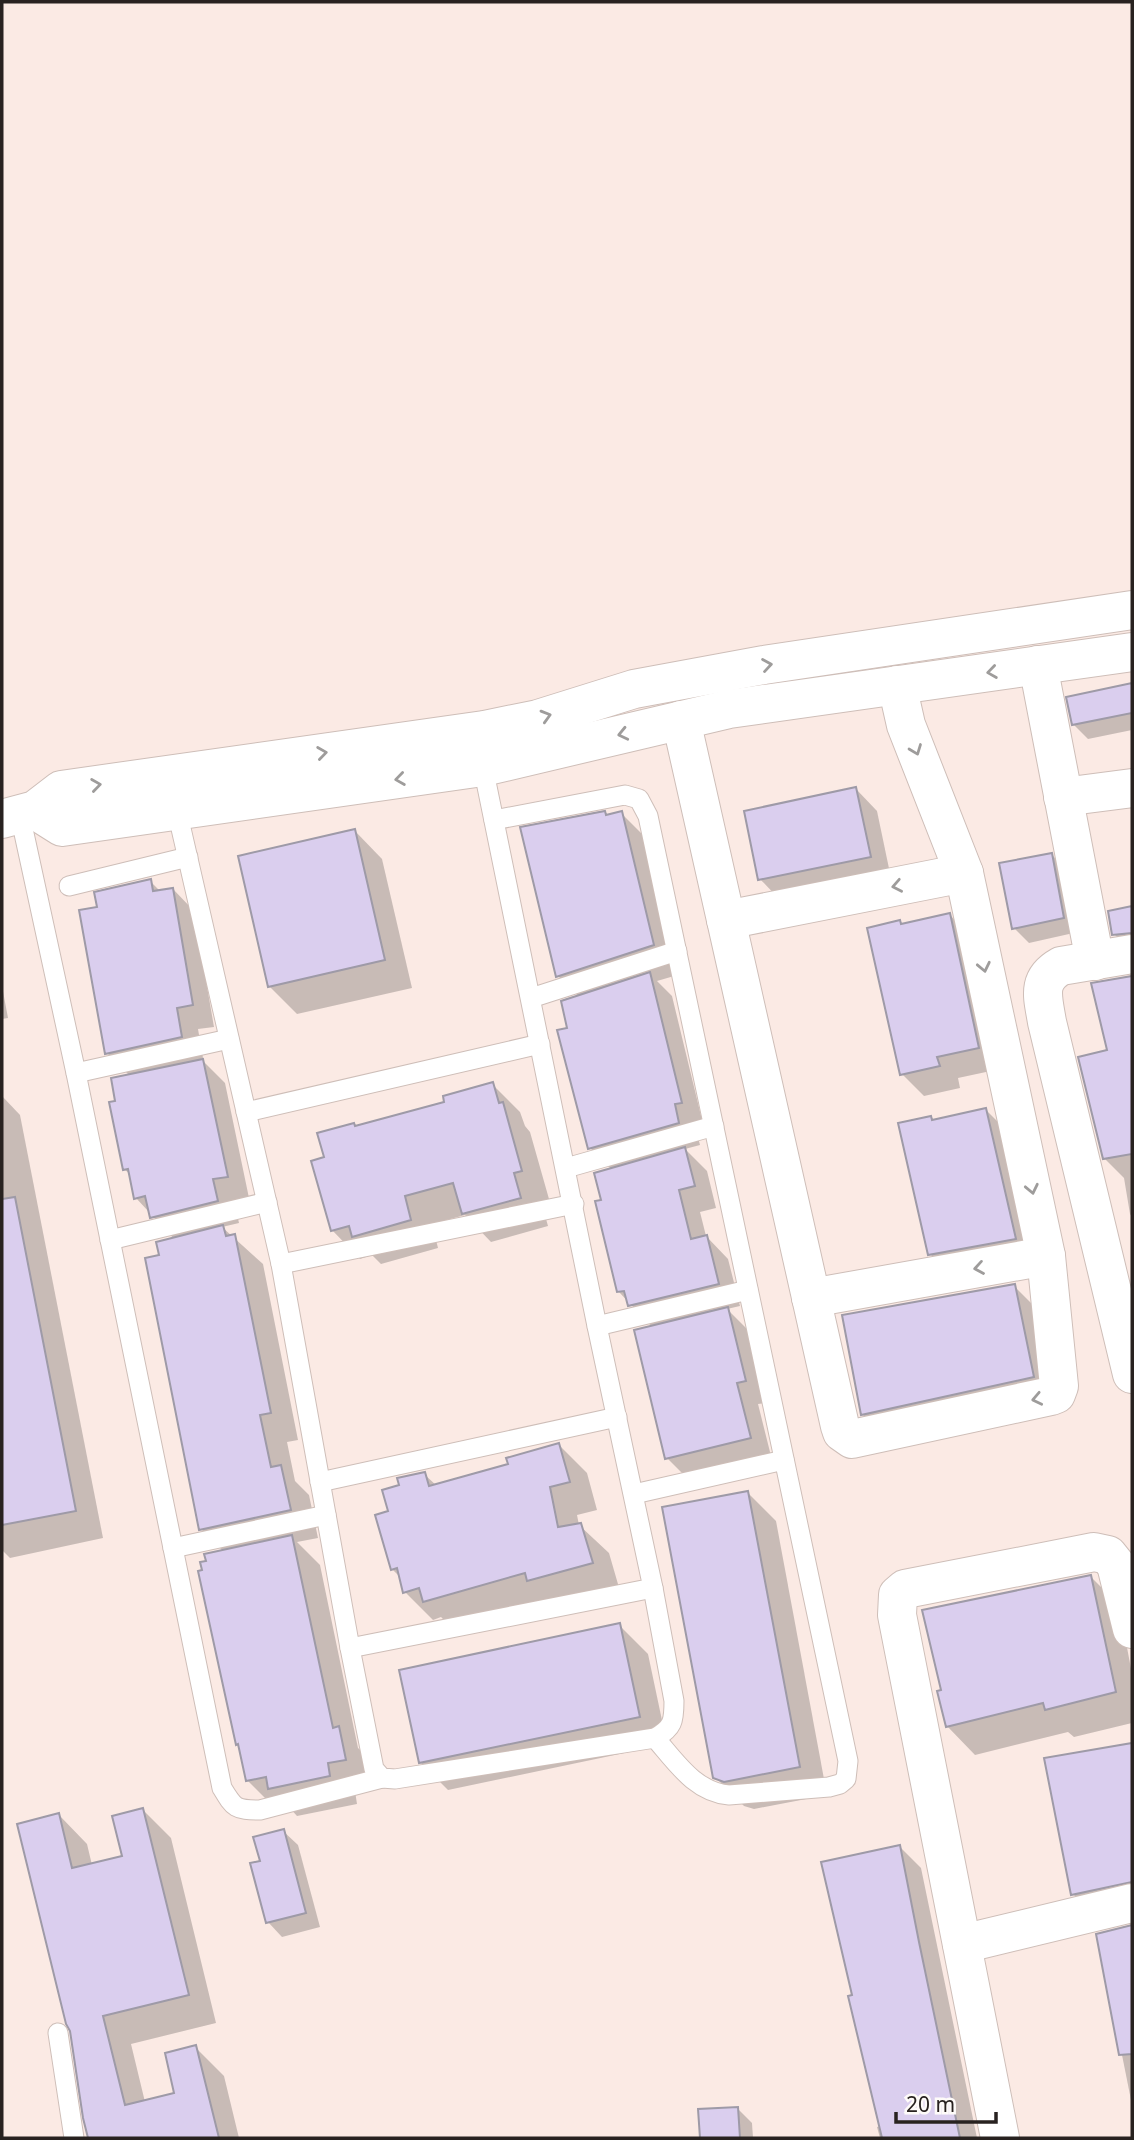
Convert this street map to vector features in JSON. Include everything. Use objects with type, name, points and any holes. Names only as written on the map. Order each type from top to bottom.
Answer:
[{"type":"street","points":[[19,815],[61,790],[484,730],[538,719],[634,689],[791,661],[1132,610]]},
{"type":"street","points":[[19,815],[62,827],[484,767],[729,709],[1132,652]]},
{"type":"street","points":[[1038,665],[1095,961]]},
{"type":"street","points":[[681,720],[840,1426],[842,1433],[852,1439],[1056,1394],[1059,1386],[1046,1255],[964,873],[906,725],[897,685]]},
{"type":"street","points":[[1063,797],[1132,788]]},
{"type":"street","points":[[726,920],[964,873]]},
{"type":"street","points":[[1132,954],[1061,966],[1044,980],[1043,996],[1132,1374]]},
{"type":"street","points":[[811,1298],[1046,1255]]},
{"type":"street","points":[[1000,2138],[897,1615],[898,1595],[905,1589],[1094,1552],[1108,1555],[1116,1565],[1132,1629]]},
{"type":"street","points":[[962,1944],[1132,1903]]},
{"type":"lane","points":[[19,815],[76,1073],[222,1788],[233,1806],[241,1810],[260,1810],[382,1777],[396,1779],[656,1738],[667,1731],[674,1718],[674,1701],[653,1588],[484,767]]},
{"type":"lane","points":[[494,820],[625,795],[639,799],[648,816],[848,1761],[846,1779],[829,1787],[714,1794],[687,1774],[656,1738]]},
{"type":"lane","points":[[177,811],[281,1264],[350,1648],[374,1769],[382,1777]]},
{"type":"lane","points":[[69,886],[188,857]]},
{"type":"lane","points":[[531,998],[677,951]]},
{"type":"lane","points":[[76,1073],[229,1039]]},
{"type":"lane","points":[[246,1112],[540,1044]]},
{"type":"lane","points":[[566,1168],[714,1126]]},
{"type":"lane","points":[[110,1240],[267,1202]]},
{"type":"lane","points":[[281,1264],[574,1204]]},
{"type":"lane","points":[[597,1326],[748,1290]]},
{"type":"lane","points":[[320,1482],[617,1417]]},
{"type":"lane","points":[[634,1494],[785,1460]]},
{"type":"lane","points":[[173,1548],[326,1515]]},
{"type":"lane","points":[[350,1648],[653,1588]]},
{"type":"lane","points":[[58,2033],[74,2138]]},
{"type":"building","points":[[1132,683],[1132,713],[1072,725],[1066,697]]},
{"type":"building","points":[[856,787],[871,857],[758,880],[744,811]]},
{"type":"building","points":[[605,811],[606,815],[622,811],[654,945],[556,977],[520,827]]},
{"type":"building","points":[[355,829],[385,960],[268,987],[238,856]]},
{"type":"building","points":[[1052,853],[1064,918],[1012,929],[999,863]]},
{"type":"building","points":[[151,879],[153,891],[173,888],[193,1005],[177,1008],[182,1037],[105,1054],[79,910],[97,907],[94,892]]},
{"type":"building","points":[[1132,906],[1132,933],[1112,935],[1108,911]]},
{"type":"building","points":[[950,913],[979,1048],[937,1057],[940,1066],[900,1075],[867,928],[900,920],[901,924]]},
{"type":"building","points":[[650,972],[682,1103],[675,1104],[679,1123],[588,1149],[557,1030],[567,1028],[561,1001]]},
{"type":"building","points":[[1132,976],[1132,1154],[1103,1159],[1078,1057],[1107,1050],[1091,983]]},
{"type":"building","points":[[203,1059],[228,1177],[213,1179],[218,1201],[150,1218],[145,1196],[134,1199],[128,1169],[123,1170],[109,1102],[115,1101],[111,1078]]},
{"type":"building","points":[[493,1082],[499,1103],[503,1102],[522,1171],[514,1173],[521,1198],[462,1214],[453,1183],[405,1196],[411,1220],[352,1237],[349,1226],[331,1231],[311,1161],[324,1157],[317,1133],[354,1123],[355,1126],[444,1102],[443,1096]]},
{"type":"building","points":[[986,1108],[1016,1239],[928,1255],[898,1123],[931,1116],[932,1120]]},
{"type":"building","points":[[685,1147],[695,1186],[679,1190],[691,1239],[707,1235],[719,1284],[628,1306],[624,1291],[617,1292],[595,1201],[601,1200],[594,1173]]},
{"type":"building","points":[[15,1197],[76,1511],[2,1525],[2,1199]]},
{"type":"building","points":[[223,1225],[226,1236],[235,1234],[271,1413],[260,1415],[271,1467],[281,1465],[291,1510],[199,1530],[145,1258],[159,1255],[156,1242]]},
{"type":"building","points":[[1015,1284],[1034,1377],[861,1415],[842,1315]]},
{"type":"building","points":[[728,1307],[746,1381],[737,1383],[751,1438],[665,1459],[634,1330]]},
{"type":"building","points":[[559,1443],[570,1482],[550,1487],[558,1527],[581,1523],[593,1563],[527,1581],[525,1573],[423,1602],[419,1588],[403,1593],[397,1568],[391,1570],[375,1515],[388,1511],[382,1490],[399,1485],[397,1478],[425,1472],[429,1486],[508,1464],[506,1458]]},
{"type":"building","points":[[748,1491],[800,1767],[724,1782],[713,1778],[662,1507]]},
{"type":"building","points":[[292,1535],[333,1728],[339,1726],[346,1760],[328,1763],[330,1776],[268,1789],[266,1777],[246,1781],[198,1571],[202,1570],[200,1562],[206,1561],[204,1554]]},
{"type":"building","points":[[1091,1575],[1116,1692],[1045,1710],[1043,1703],[946,1727],[937,1691],[941,1690],[922,1610]]},
{"type":"building","points":[[620,1623],[640,1717],[419,1763],[399,1670]]},
{"type":"building","points":[[1132,1743],[1132,1882],[1071,1895],[1044,1758]]},
{"type":"building","points":[[143,1808],[189,1995],[103,2016],[125,2105],[174,2093],[165,2053],[196,2045],[219,2138],[88,2138],[83,2118],[70,2031],[66,2024],[17,1824],[59,1813],[72,1868],[122,1856],[112,1816]]},
{"type":"building","points":[[284,1829],[306,1913],[266,1923],[250,1863],[260,1861],[253,1837]]},
{"type":"building","points":[[900,1845],[960,2138],[882,2138],[848,1996],[852,1995],[821,1862]]},
{"type":"building","points":[[1132,1925],[1132,2054],[1119,2055],[1096,1934]]},
{"type":"building","points":[[738,2107],[740,2138],[700,2138],[698,2109]]}]
